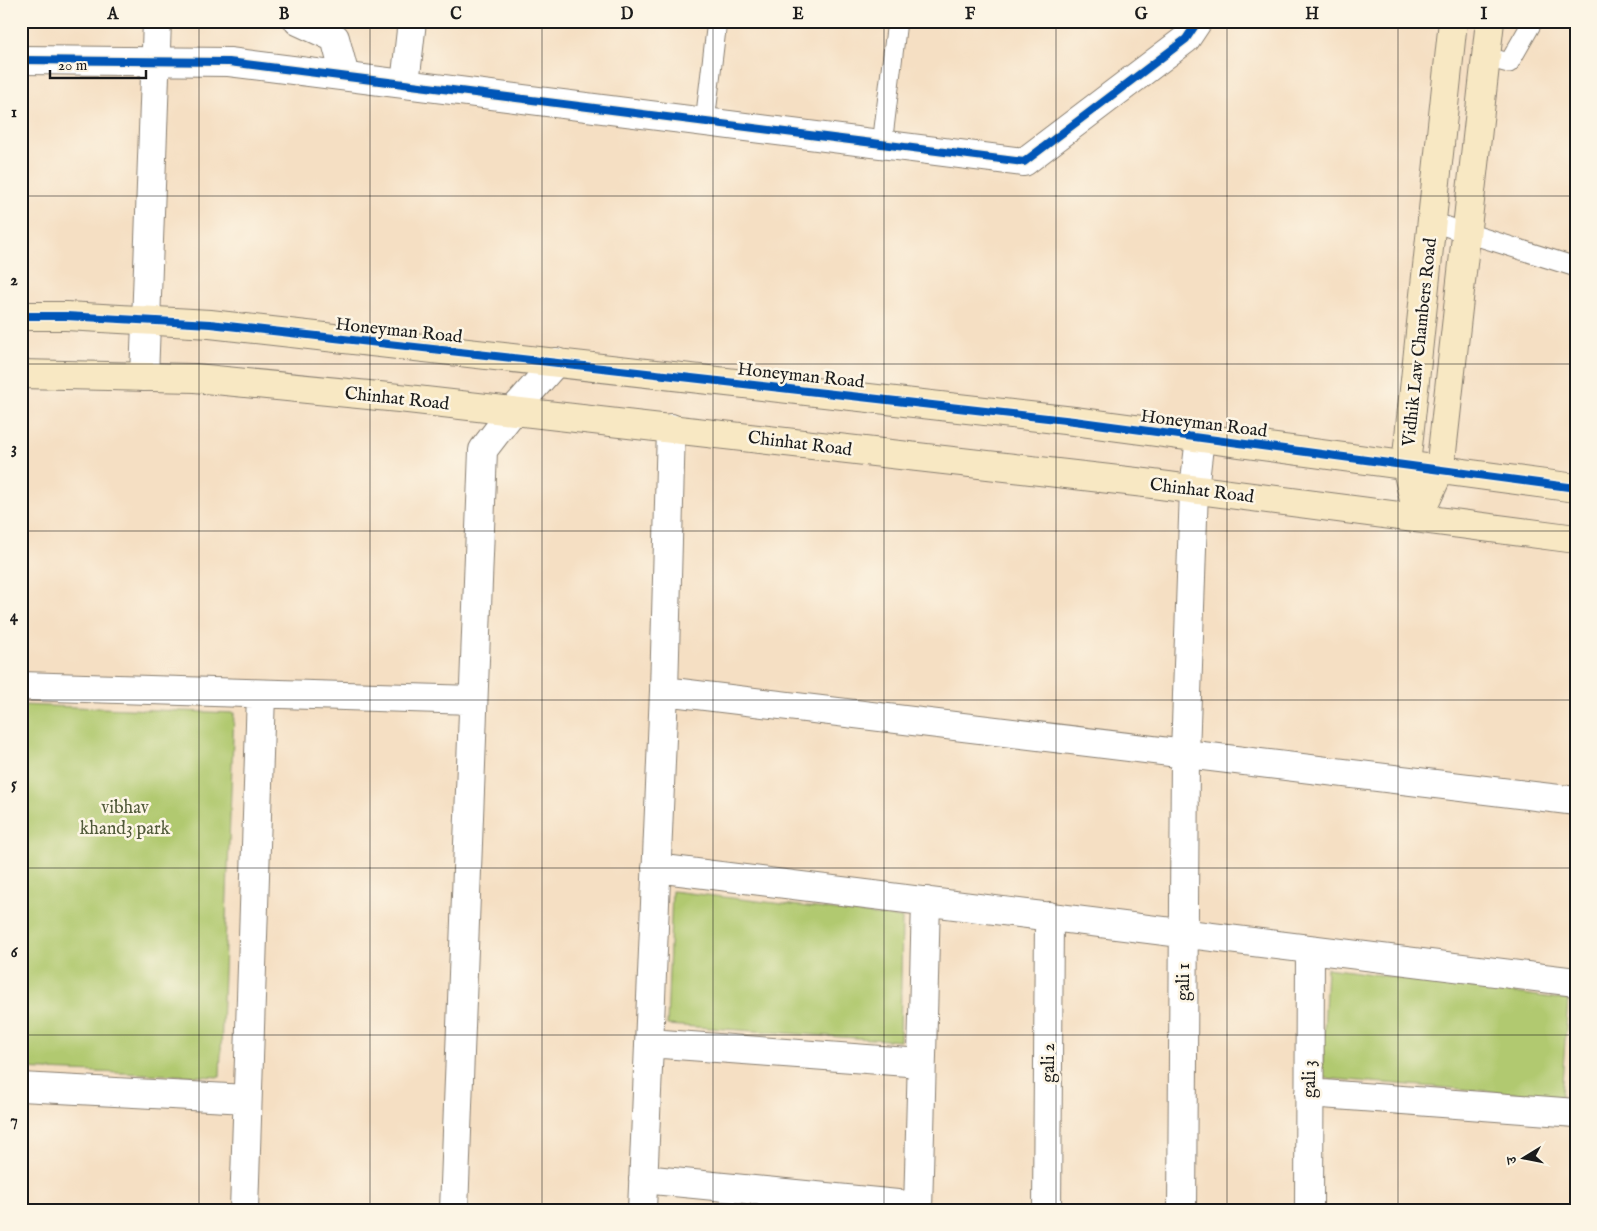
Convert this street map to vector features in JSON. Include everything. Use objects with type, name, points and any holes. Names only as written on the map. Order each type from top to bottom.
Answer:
[{"type":"street","points":[[144,377],[157,21]]},
{"type":"street","points":[[298,21],[336,38],[345,76]]},
{"type":"street","points":[[405,84],[412,21]]},
{"type":"street","points":[[21,60],[229,62],[1024,162],[1186,39],[1198,21]]},
{"type":"street","name":"Vidhik Law Chambers Road","points":[[1418,518],[1406,465],[1454,21]]},
{"type":"street","name":"Vidhik Law Chambers Road","points":[[1418,518],[1440,470],[1490,21]]},
{"type":"street","name":"Honeyman Road","points":[[21,316],[66,316],[210,324],[556,362],[1074,421],[1576,488]]},
{"type":"street","points":[[454,1210],[483,450],[513,411],[556,362]]},
{"type":"street","name":"Chinhat Road","points":[[21,374],[204,379],[513,411],[1194,489],[1576,539]]},
{"type":"street","points":[[642,1210],[664,691],[671,428]]},
{"type":"street","name":"gali 1","points":[[1182,1210],[1185,754],[1194,489],[1200,438]]},
{"type":"street","points":[[21,686],[473,700]]},
{"type":"street","points":[[664,691],[1576,801]]},
{"type":"street","points":[[244,1210],[261,694]]},
{"type":"street","points":[[656,868],[1576,982]]},
{"type":"street","points":[[643,1179],[918,1208],[926,901]]},
{"type":"street","name":"gali 2","points":[[1047,1210],[1049,916]]},
{"type":"street","name":"gali 3","points":[[1309,1210],[1310,949]]},
{"type":"street","points":[[649,1043],[921,1063]]},
{"type":"street","points":[[21,1087],[248,1099]]},
{"type":"street","points":[[1309,1093],[1576,1113]]},
{"type":"lane","points":[[705,122],[716,21]]},
{"type":"lane","points":[[882,144],[897,21]]},
{"type":"lane","points":[[1486,56],[1509,63],[1533,21]]},
{"type":"lane","points":[[1432,222],[1576,267]]},
{"type":"green space","name":"vibhav khand3 park","points":[[21,705],[234,713],[220,1077],[21,1069]]},
{"type":"green space","points":[[672,891],[902,918],[900,1041],[667,1025]]},
{"type":"green space","points":[[1327,968],[1568,1000],[1561,1097],[1322,1078]]},
{"type":"cycle path","points":[[21,60],[229,62],[1024,162],[1186,39],[1198,21]]},
{"type":"cycle path","points":[[21,316],[66,316],[210,324],[1074,421],[1576,488]]}]
